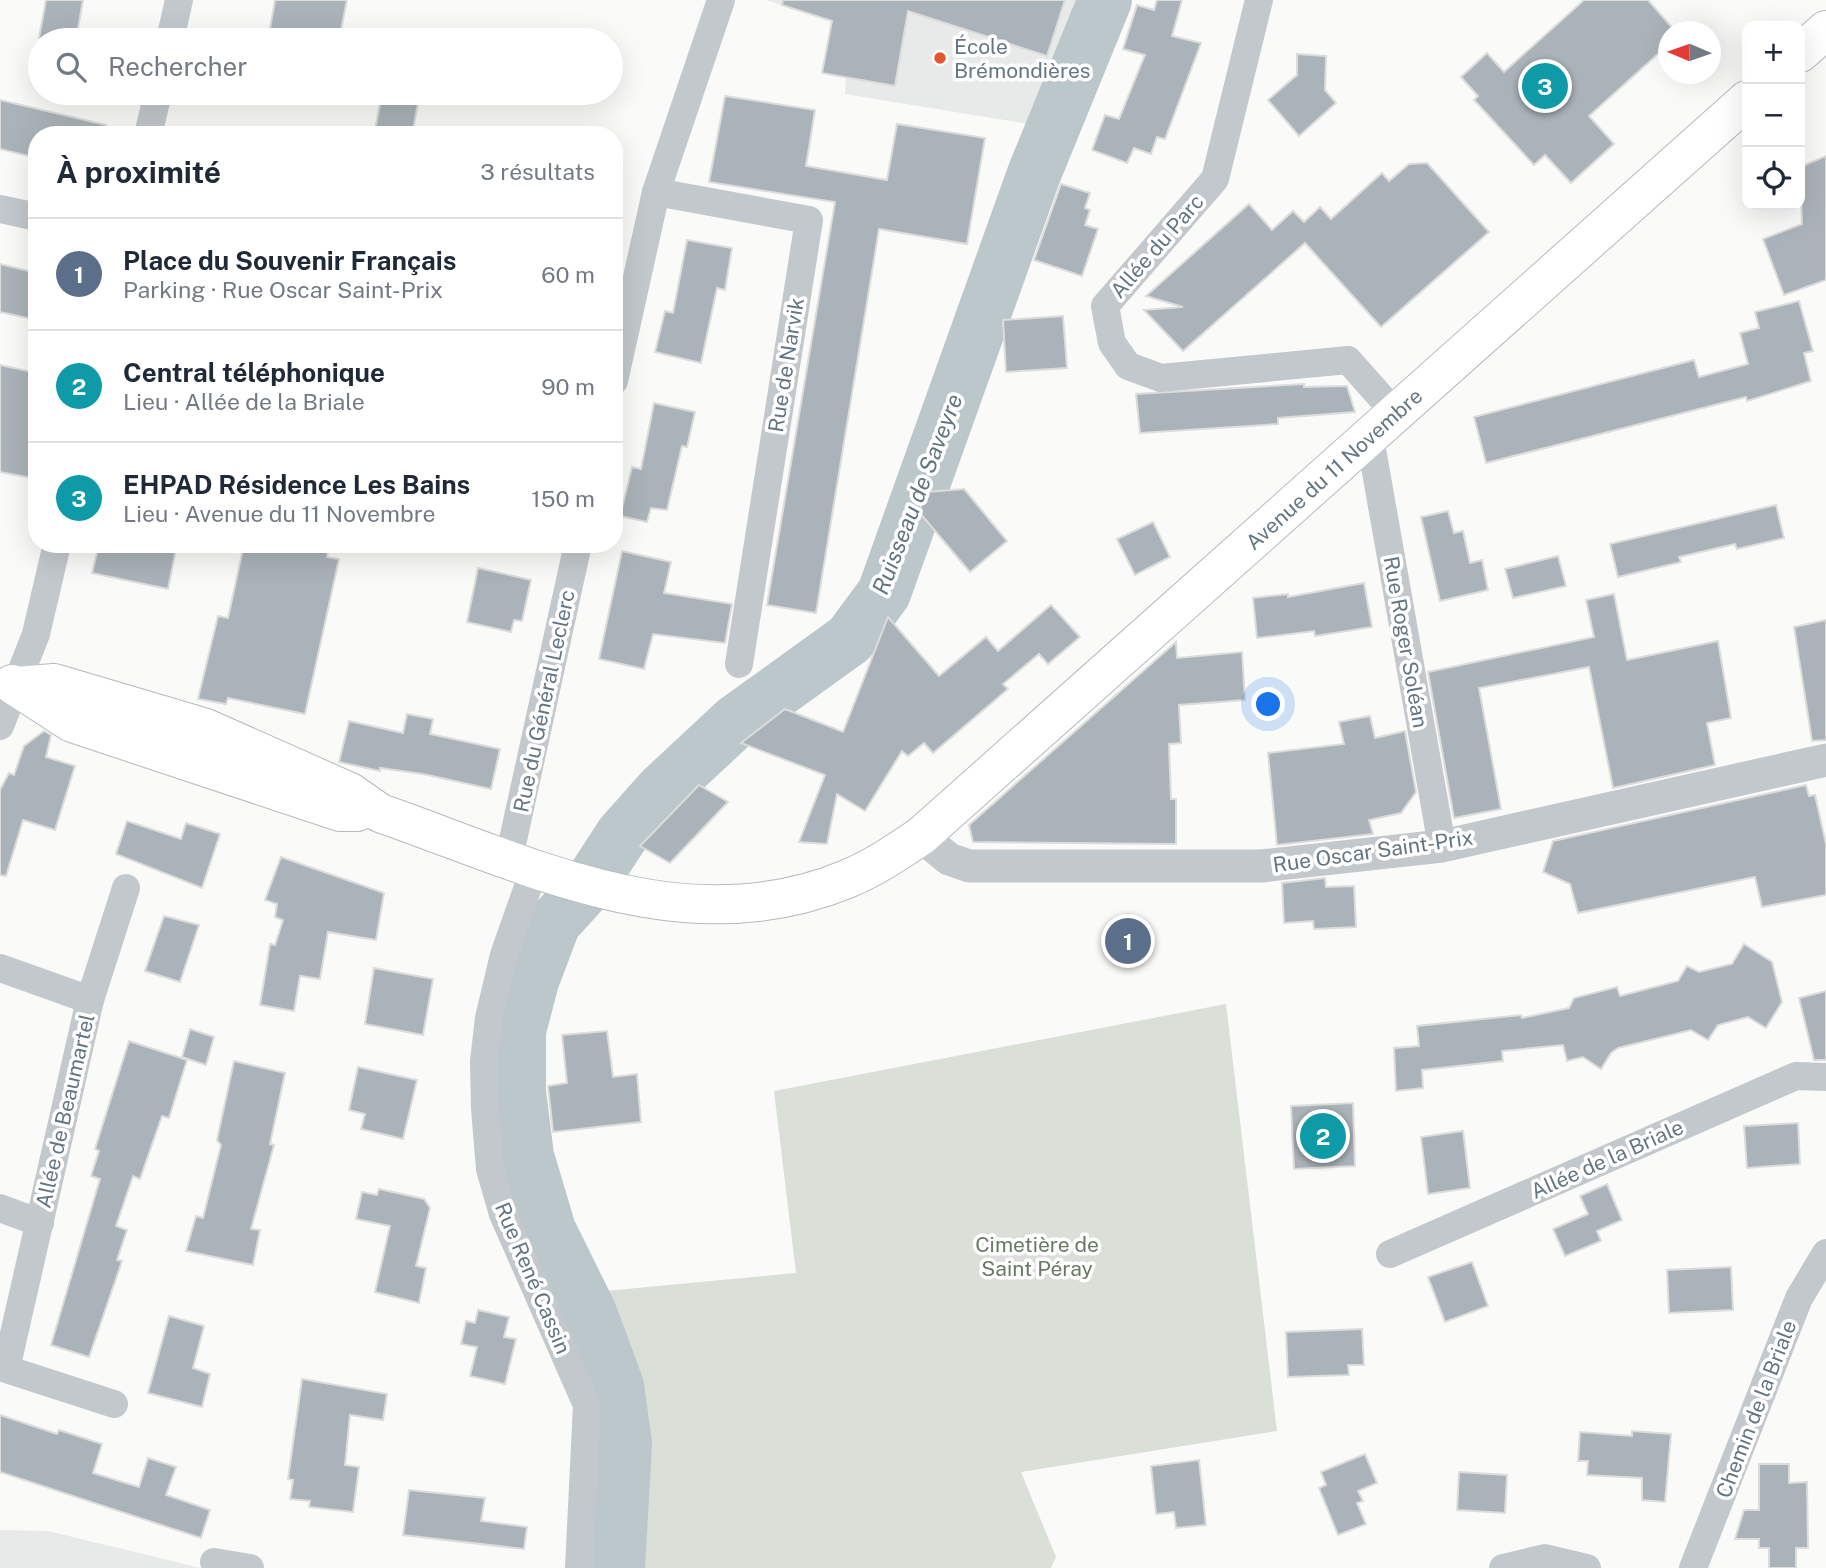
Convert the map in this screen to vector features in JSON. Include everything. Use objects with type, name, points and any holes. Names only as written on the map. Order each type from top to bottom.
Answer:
[{"type":"main road","points":[[1805,49],[1826,30]]},
{"type":"main road","name":"Avenue du 11 Novembre","points":[[8,683],[72,723],[340,812],[380,813],[613,892],[668,904],[719,906],[763,903],[847,879],[883,861],[921,836],[1742,104]]},
{"type":"street","points":[[173,28],[179,0]]},
{"type":"street","points":[[623,340],[656,192],[720,0]]},
{"type":"street","name":"Allée du Parc","points":[[1259,0],[1215,179],[1105,306],[1112,343],[1128,366],[1161,378],[1348,360],[1383,426]]},
{"type":"street","points":[[150,126],[155,105]]},
{"type":"street","name":"Rue de Narvik","points":[[656,192],[809,220],[738,664]]},
{"type":"street","points":[[0,209],[28,215]]},
{"type":"street","name":"Rue Roger Soléan","points":[[1383,426],[1442,846]]},
{"type":"street","points":[[0,726],[8,683],[36,634],[55,553]]},
{"type":"street","name":"Rue du Général Leclerc","points":[[537,867],[577,553]]},
{"type":"street","name":"Rue Oscar Saint-Prix","points":[[921,836],[949,859],[969,866],[1261,866],[1442,846],[1826,760]]},
{"type":"street","name":"Rue René Cassin","points":[[537,867],[504,955],[489,1018],[484,1061],[485,1108],[490,1168],[503,1214],[587,1405],[578,1567]]},
{"type":"street","name":"Allée de Beaumartel","points":[[114,1404],[3,1368],[40,1223],[90,1000],[126,888]]},
{"type":"street","name":"Allée de Beaumartel","points":[[0,968],[90,1000]]},
{"type":"street","name":"Allée de la Briale","points":[[1390,1254],[1796,1076],[1826,1077]]},
{"type":"street","name":"Allée de Beaumartel","points":[[0,1208],[40,1223]]},
{"type":"street","name":"Chemin de la Briale","points":[[1693,1568],[1799,1298],[1826,1253]]},
{"type":"street","points":[[1503,1568],[1545,1558],[1587,1568]]},
{"type":"street","points":[[214,1562],[250,1568]]},
{"type":"shaded area","name":"École Brémondières","points":[[766,0],[1080,0],[1029,124],[845,94],[846,77],[822,73],[834,22]]},
{"type":"shaded area","points":[[0,1530],[48,1531],[201,1568],[0,1568]]},
{"type":"green space","name":"Cimetière de Saint Péray","points":[[1226,1004],[1277,1431],[1021,1472],[1056,1557],[1051,1568],[639,1568],[642,1420],[605,1291],[796,1273],[774,1091]]},
{"type":"building","points":[[46,0],[83,0],[78,28],[41,28]]},
{"type":"building","points":[[275,0],[347,0],[341,28],[270,28]]},
{"type":"building","points":[[783,0],[1065,0],[1047,56],[908,11],[895,86],[822,73],[832,21],[782,5]]},
{"type":"building","points":[[1157,0],[1182,0],[1172,36],[1201,43],[1165,139],[1157,137],[1151,154],[1134,148],[1127,163],[1092,150],[1105,115],[1119,119],[1145,55],[1123,49],[1137,5],[1154,10]]},
{"type":"building","points":[[1584,0],[1648,0],[1666,21],[1658,21],[1658,54],[1589,116],[1614,144],[1571,183],[1545,155],[1534,165],[1474,100],[1478,96],[1461,77],[1487,53],[1504,72]]},
{"type":"building","points":[[1297,54],[1326,56],[1325,90],[1336,103],[1299,136],[1268,100],[1297,75]]},
{"type":"building","points":[[725,96],[815,110],[806,166],[887,180],[897,124],[985,138],[967,244],[879,229],[816,613],[767,605],[835,202],[709,182]]},
{"type":"building","points":[[0,100],[106,125],[28,126],[28,156],[0,149]]},
{"type":"building","points":[[380,105],[418,105],[414,126],[376,126]]},
{"type":"building","points":[[1826,156],[1826,280],[1784,295],[1763,239],[1802,224],[1802,210],[1805,210],[1805,165]]},
{"type":"building","points":[[1427,163],[1489,232],[1381,327],[1305,243],[1183,351],[1144,310],[1183,307],[1146,296],[1249,204],[1272,230],[1293,211],[1304,222],[1320,207],[1331,219],[1382,173],[1389,181],[1409,164]]},
{"type":"building","points":[[1061,184],[1090,193],[1085,208],[1090,210],[1085,225],[1098,229],[1082,276],[1034,260]]},
{"type":"building","points":[[687,240],[732,248],[725,290],[717,288],[701,363],[655,352],[665,311],[673,313]]},
{"type":"building","points":[[0,264],[28,271],[28,318],[0,312]]},
{"type":"building","points":[[1799,301],[1813,351],[1804,353],[1811,381],[1747,401],[1746,397],[1486,463],[1474,417],[1694,360],[1699,377],[1748,364],[1740,333],[1759,328],[1755,312]]},
{"type":"building","points":[[1063,316],[1067,368],[1006,372],[1003,320]]},
{"type":"building","points":[[0,365],[28,371],[28,477],[0,472]]},
{"type":"building","points":[[1304,384],[1304,387],[1347,386],[1355,412],[1278,418],[1278,424],[1140,433],[1136,394]]},
{"type":"building","points":[[654,403],[695,412],[687,447],[682,446],[667,510],[651,508],[647,522],[623,517],[623,504],[632,467],[641,469]]},
{"type":"building","points":[[964,489],[1007,541],[970,572],[919,512],[926,492]]},
{"type":"building","points":[[1776,505],[1784,538],[1737,549],[1735,544],[1679,557],[1681,562],[1618,577],[1610,544]]},
{"type":"building","points":[[1448,511],[1454,533],[1463,531],[1470,563],[1482,560],[1488,590],[1440,601],[1421,517]]},
{"type":"building","points":[[1153,522],[1170,557],[1135,575],[1117,539]]},
{"type":"building","points":[[623,551],[671,562],[664,593],[732,604],[725,643],[653,634],[644,669],[599,659]]},
{"type":"building","points":[[97,553],[175,553],[168,589],[92,573]]},
{"type":"building","points":[[242,553],[328,553],[327,557],[339,559],[305,714],[228,698],[226,704],[198,699],[218,616],[228,618]]},
{"type":"building","points":[[1558,556],[1566,586],[1513,598],[1505,569]]},
{"type":"building","points":[[478,568],[531,580],[522,621],[514,620],[511,632],[467,622]]},
{"type":"building","points":[[1364,583],[1372,627],[1315,636],[1314,631],[1257,638],[1253,598],[1288,594],[1288,597]]},
{"type":"building","points":[[1614,594],[1627,660],[1718,641],[1731,718],[1707,723],[1715,765],[1613,788],[1589,667],[1479,688],[1501,809],[1454,818],[1428,672],[1594,637],[1586,600]]},
{"type":"building","points":[[1051,605],[1080,637],[1048,664],[1039,654],[1003,684],[1008,689],[933,753],[924,743],[908,756],[902,751],[865,811],[837,794],[827,844],[799,842],[825,775],[741,743],[785,709],[843,732],[888,617],[939,676],[986,637],[998,651]]},
{"type":"building","points":[[1826,620],[1826,740],[1812,741],[1794,627]]},
{"type":"building","points":[[1176,642],[1177,658],[1242,652],[1245,700],[1179,705],[1181,743],[1169,744],[1171,799],[1176,799],[1176,844],[973,842],[969,825]]},
{"type":"building","points":[[407,714],[433,719],[430,734],[500,749],[491,789],[423,774],[380,768],[380,771],[339,762],[349,721],[403,733]]},
{"type":"building","points":[[1370,716],[1375,738],[1405,731],[1416,792],[1401,813],[1369,820],[1373,834],[1277,845],[1268,753],[1344,744],[1339,722]]},
{"type":"building","points":[[44,731],[51,735],[46,757],[75,766],[55,830],[23,820],[6,876],[0,875],[0,790],[9,773],[14,775],[24,746]]},
{"type":"building","points":[[699,785],[728,802],[670,863],[640,846]]},
{"type":"building","points":[[1806,785],[1809,796],[1815,795],[1826,844],[1826,895],[1762,907],[1755,877],[1578,913],[1570,884],[1543,872],[1553,841]]},
{"type":"building","points":[[127,821],[181,839],[186,823],[220,834],[202,888],[116,854]]},
{"type":"building","points":[[281,857],[384,893],[376,940],[328,932],[320,979],[300,976],[294,1011],[260,1005],[270,944],[275,945],[283,920],[275,917],[277,904],[265,900]]},
{"type":"building","points":[[1325,878],[1326,887],[1354,886],[1356,927],[1314,929],[1313,921],[1284,923],[1282,883]]},
{"type":"building","points":[[164,916],[199,925],[180,982],[145,971]]},
{"type":"building","points":[[1744,944],[1772,962],[1782,1002],[1766,1028],[1748,1017],[1718,1025],[1708,1040],[1691,1030],[1618,1048],[1611,1053],[1601,1069],[1583,1057],[1567,1061],[1563,1045],[1502,1051],[1503,1061],[1422,1070],[1423,1088],[1396,1091],[1394,1048],[1419,1046],[1417,1026],[1521,1015],[1522,1018],[1569,1008],[1574,998],[1617,987],[1620,996],[1678,981],[1687,966],[1699,972],[1732,964]]},
{"type":"building","points":[[374,968],[433,979],[423,1035],[365,1024]]},
{"type":"building","points":[[1826,991],[1826,1060],[1814,1060],[1799,998]]},
{"type":"building","points":[[190,1029],[214,1037],[206,1065],[182,1057]]},
{"type":"building","points":[[607,1031],[613,1077],[637,1074],[641,1122],[553,1132],[548,1086],[567,1083],[562,1035]]},
{"type":"building","points":[[129,1041],[187,1060],[169,1118],[162,1116],[140,1179],[133,1176],[116,1226],[127,1230],[117,1260],[122,1261],[89,1357],[51,1345],[100,1179],[91,1176],[99,1151],[95,1149]]},
{"type":"building","points":[[234,1061],[285,1073],[270,1144],[274,1145],[251,1229],[260,1230],[253,1265],[186,1251],[196,1216],[203,1218],[221,1145],[217,1140]]},
{"type":"building","points":[[358,1067],[417,1080],[403,1139],[361,1129],[365,1114],[349,1110]]},
{"type":"building","points":[[1353,1103],[1355,1166],[1294,1169],[1291,1106]]},
{"type":"building","points":[[1798,1123],[1800,1164],[1747,1168],[1744,1126]]},
{"type":"building","points":[[1463,1131],[1470,1188],[1428,1194],[1421,1137]]},
{"type":"building","points":[[1607,1184],[1622,1220],[1597,1231],[1601,1241],[1565,1256],[1553,1229],[1588,1214],[1580,1196]]},
{"type":"building","points":[[379,1189],[424,1199],[430,1208],[416,1266],[426,1268],[419,1303],[375,1292],[390,1226],[356,1219],[362,1192],[377,1195]]},
{"type":"building","points":[[1472,1262],[1488,1306],[1445,1322],[1428,1277]]},
{"type":"building","points":[[1731,1267],[1733,1310],[1669,1313],[1667,1270]]},
{"type":"building","points":[[478,1310],[509,1317],[504,1337],[516,1339],[505,1384],[470,1376],[477,1347],[461,1344],[466,1321],[475,1323]]},
{"type":"building","points":[[169,1316],[204,1326],[193,1368],[210,1374],[202,1407],[148,1393]]},
{"type":"building","points":[[1362,1329],[1364,1365],[1348,1365],[1349,1375],[1288,1377],[1286,1332]]},
{"type":"building","points":[[302,1379],[387,1394],[383,1420],[350,1415],[345,1465],[359,1467],[353,1512],[309,1507],[310,1501],[290,1499],[293,1480],[288,1479]]},
{"type":"building","points":[[0,1415],[57,1434],[59,1430],[102,1444],[93,1473],[139,1487],[148,1458],[176,1467],[166,1495],[210,1510],[201,1538],[0,1472]]},
{"type":"building","points":[[1632,1431],[1671,1434],[1665,1502],[1642,1500],[1642,1478],[1587,1475],[1588,1461],[1578,1461],[1580,1432],[1632,1436]]},
{"type":"building","points":[[1365,1454],[1377,1483],[1358,1491],[1363,1501],[1357,1503],[1366,1524],[1338,1535],[1319,1488],[1326,1485],[1321,1472]]},
{"type":"building","points":[[1199,1460],[1206,1525],[1176,1528],[1174,1512],[1156,1514],[1151,1466]]},
{"type":"building","points":[[1759,1464],[1789,1464],[1789,1483],[1807,1482],[1808,1548],[1796,1548],[1796,1568],[1769,1568],[1769,1548],[1759,1548],[1759,1539],[1735,1539],[1744,1510],[1759,1510]]},
{"type":"building","points":[[1459,1472],[1507,1475],[1505,1513],[1457,1510]]},
{"type":"building","points":[[409,1490],[485,1498],[481,1521],[527,1527],[524,1549],[403,1535]]},
{"type":"waterway","name":"Ruisseau de Saveyre","points":[[618,1568],[625,1443],[617,1386],[590,1313],[549,1230],[527,1156],[519,1092],[519,1031],[532,981],[554,923],[592,881],[622,835],[662,790],[735,722],[850,639],[884,593],[1034,174],[1105,0]]},
{"type":"place","name":"École Brémondières","points":[[940,58]]},
{"type":"place","name":"EHPAD Résidence Les Bains","points":[[1545,86]]},
{"type":"place","name":"Place du Souvenir Français","points":[[1128,941]]},
{"type":"place","name":"Central téléphonique","points":[[1323,1136]]}]
